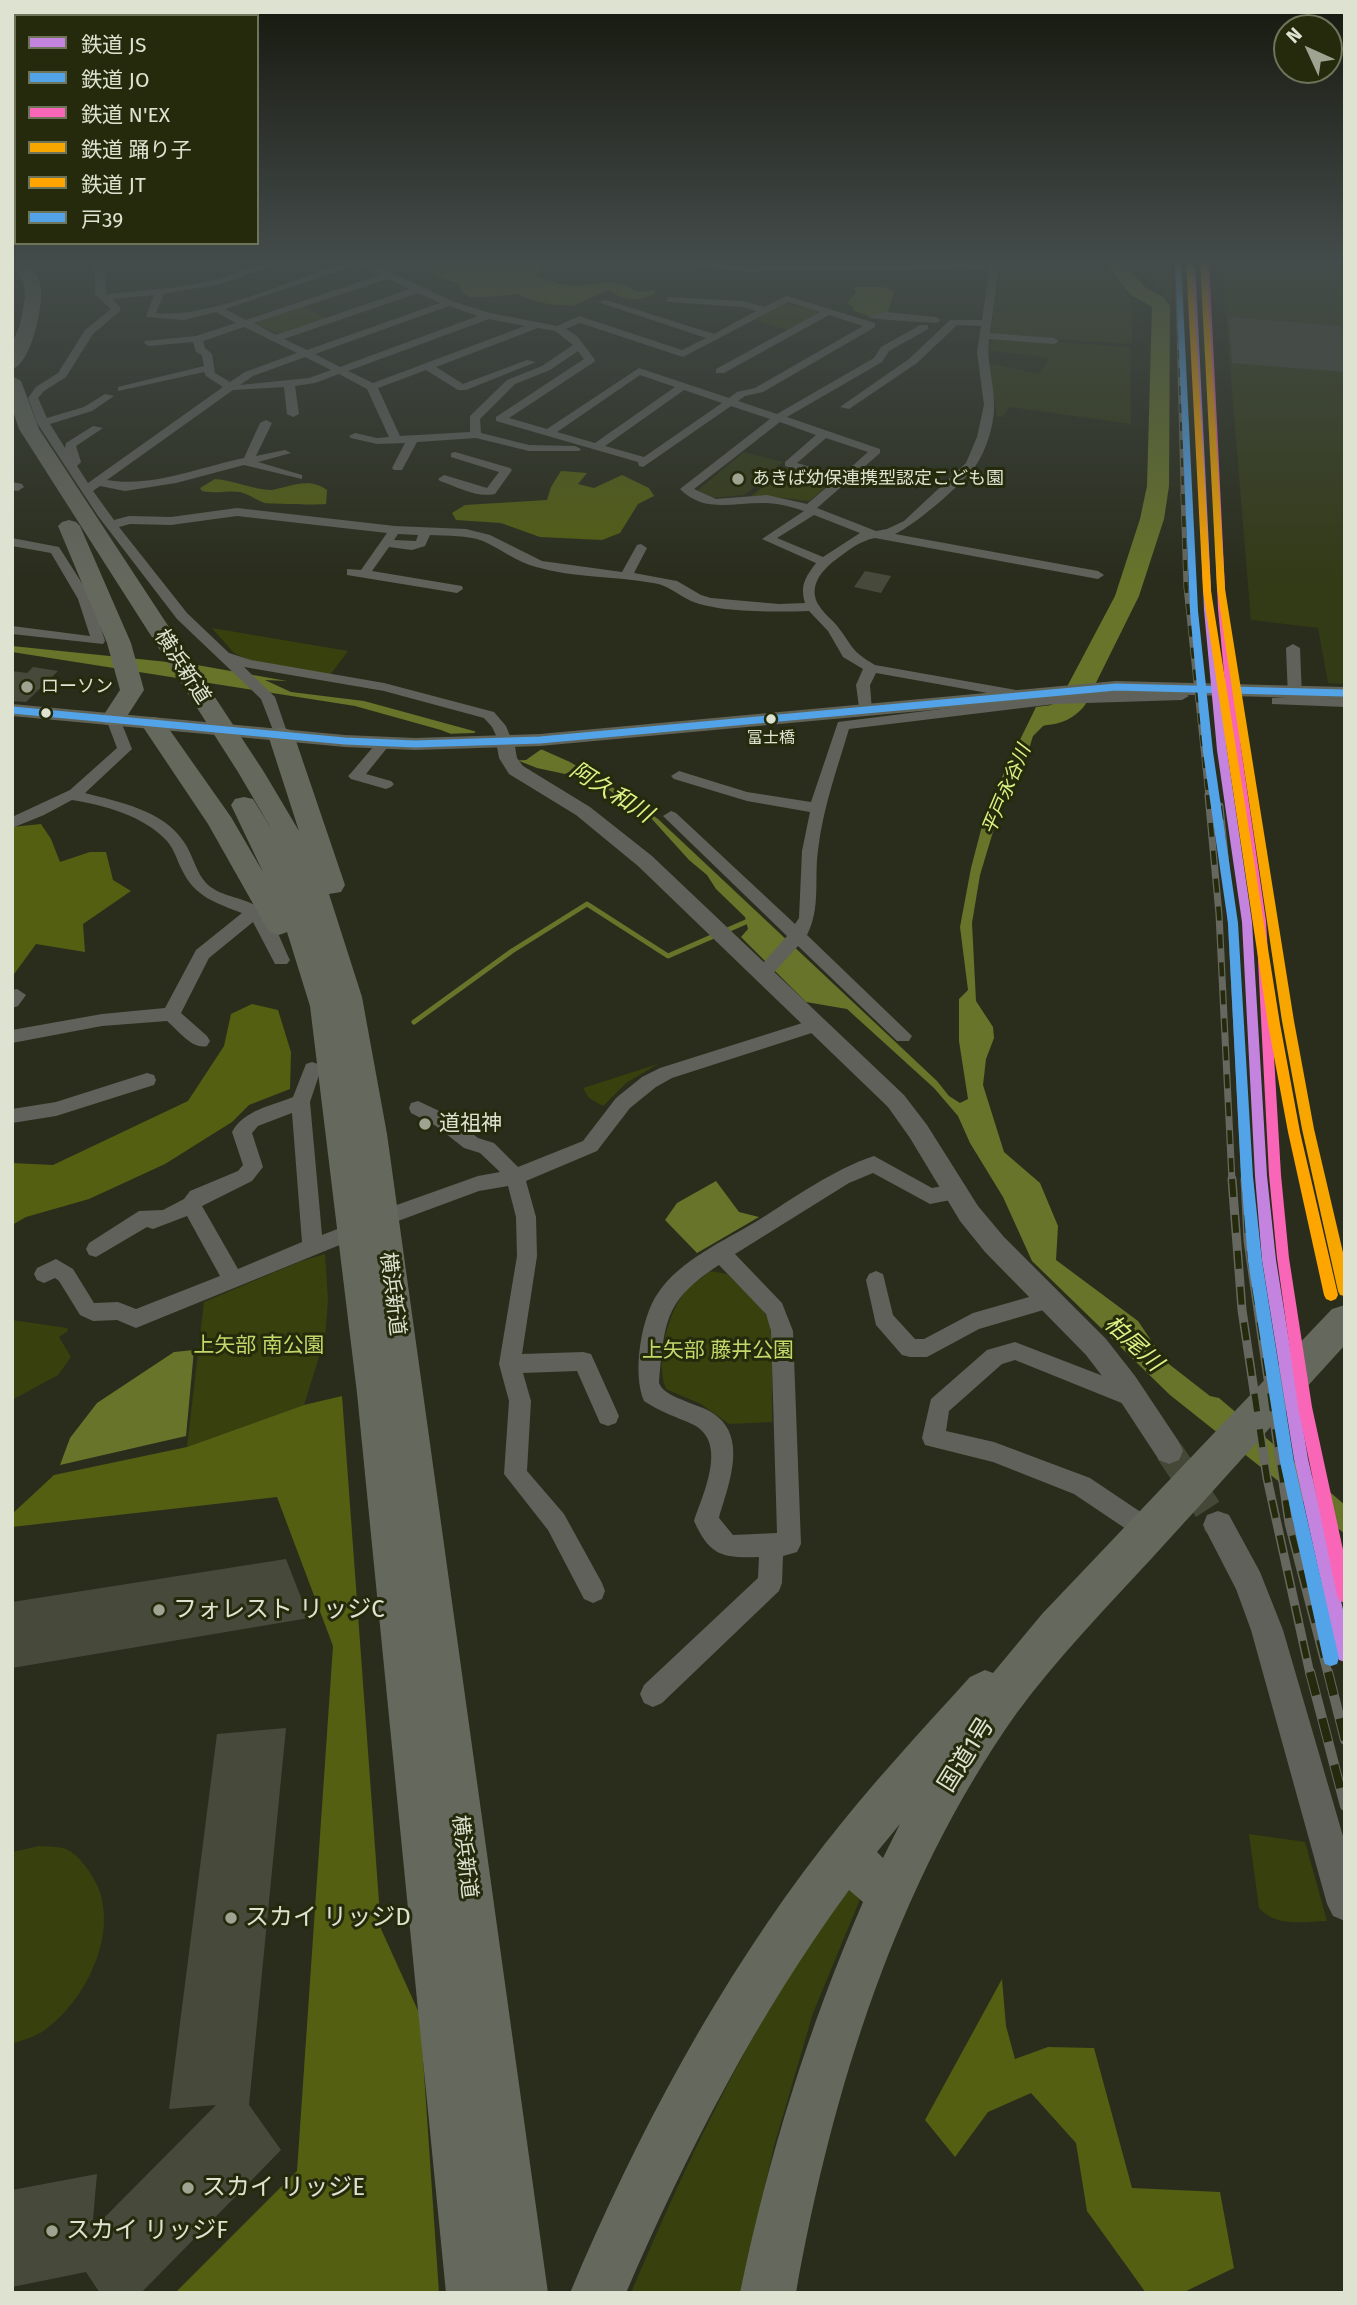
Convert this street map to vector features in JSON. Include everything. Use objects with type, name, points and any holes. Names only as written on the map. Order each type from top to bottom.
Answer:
[{"type":"highway","name":"横浜新道","points":[[12,381],[29,429],[160,649],[219,739],[265,795],[303,865],[338,961],[366,1094],[520,2293]]},
{"type":"highway","name":"横浜新道","points":[[12,430],[69,526],[160,649]]},
{"type":"highway","points":[[69,526],[130,675],[132,690],[113,719]]},
{"type":"highway","points":[[153,724],[221,823],[325,1006]]},
{"type":"highway","points":[[281,735],[341,919],[338,961]]},
{"type":"highway","name":"横浜新道","points":[[219,739],[299,924],[325,1006],[376,1394],[474,2293]]},
{"type":"highway","name":"国道1号","points":[[768,2293],[790,2185],[822,2073],[859,1971],[891,1894],[942,1793],[984,1725],[1044,1644],[1336,1330]]},
{"type":"highway","points":[[598,2293],[639,2197],[701,2077],[780,1949],[845,1856],[1021,1651],[1044,1644]]},
{"type":"highway","points":[[845,1856],[891,1894]]},
{"type":"main road","points":[[12,709],[153,724],[384,743],[468,743],[540,740],[1116,687],[1345,693]]},
{"type":"street","points":[[67,368],[62,375],[40,389],[33,398],[43,423],[112,525],[182,616],[268,697],[281,735]]},
{"type":"street","points":[[122,389],[207,368],[210,374],[229,387],[311,381],[346,368]]},
{"type":"street","points":[[88,489],[163,432],[229,387],[249,374],[268,368]]},
{"type":"street","points":[[334,368],[372,387],[396,440]]},
{"type":"street","points":[[372,387],[426,368]]},
{"type":"street","points":[[429,368],[448,376],[454,385],[462,388],[516,368]]},
{"type":"street","points":[[476,435],[474,418],[511,382],[547,368]]},
{"type":"street","points":[[578,368],[500,419],[645,463],[741,394],[759,390],[798,368]]},
{"type":"street","points":[[720,371],[726,368]]},
{"type":"street","points":[[865,368],[778,418],[686,489],[704,500],[716,503],[767,499],[811,510],[873,534],[1098,575]]},
{"type":"street","points":[[845,407],[903,368]]},
{"type":"street","points":[[983,368],[989,405],[983,437],[971,464],[908,524],[890,532],[860,537],[824,562],[810,580],[808,591],[812,607],[833,629],[848,654],[871,668],[1033,698],[1030,703]]},
{"type":"street","points":[[548,433],[639,371],[876,451],[811,510],[768,539],[824,562]]},
{"type":"street","points":[[289,383],[293,414]]},
{"type":"street","points":[[596,447],[683,386]]},
{"type":"street","points":[[43,423],[88,409],[109,396]]},
{"type":"street","points":[[266,423],[248,463],[298,477]]},
{"type":"street","points":[[71,466],[75,462],[70,445],[97,428]]},
{"type":"street","points":[[825,433],[789,464],[843,480]]},
{"type":"street","points":[[355,436],[377,441],[476,435],[529,448],[568,447],[585,454]]},
{"type":"street","points":[[452,480],[483,492],[491,491],[506,470],[455,458],[462,436]]},
{"type":"street","points":[[398,468],[412,440]]},
{"type":"street","points":[[112,525],[127,504],[163,479],[176,479],[207,468],[285,453]]},
{"type":"street","points":[[99,482],[127,504],[171,521],[237,512],[395,530],[466,533],[486,538],[538,564],[672,584],[696,598],[711,602],[779,608],[812,607]]},
{"type":"street","points":[[395,530],[358,573],[419,579],[457,589]]},
{"type":"street","points":[[386,543],[412,546],[421,543],[425,532]]},
{"type":"street","points":[[12,542],[55,550],[85,599],[97,641],[12,630]]},
{"type":"street","points":[[626,576],[640,548]]},
{"type":"street","points":[[1289,649],[1295,701]]},
{"type":"street","points":[[223,654],[248,664],[384,687],[489,715],[516,770],[613,833],[765,971],[815,1025],[911,1118],[954,1192],[979,1227],[1010,1262],[1097,1348],[1169,1451]]},
{"type":"street","points":[[865,711],[863,685],[871,668]]},
{"type":"street","points":[[765,971],[797,937],[807,918],[807,886],[818,808],[843,725],[1086,697],[1130,694],[1182,696]]},
{"type":"street","points":[[1277,701],[1345,703]]},
{"type":"street","points":[[74,795],[125,749],[113,719]]},
{"type":"street","points":[[384,743],[356,776],[386,784]]},
{"type":"street","points":[[679,776],[701,785],[786,805],[818,808]]},
{"type":"street","points":[[12,823],[74,795],[115,806],[162,829],[174,839],[201,887],[254,912],[263,923],[281,960]]},
{"type":"street","points":[[671,816],[903,1036]]},
{"type":"street","points":[[171,1014],[202,954],[254,912]]},
{"type":"street","points":[[12,1037],[112,1018],[171,1014],[201,1041]]},
{"type":"street","points":[[398,1213],[478,1184],[515,1177],[590,1146],[623,1103],[649,1082],[666,1073],[815,1025]]},
{"type":"street","points":[[312,1069],[301,1102],[313,1247]]},
{"type":"street","points":[[12,1116],[56,1109],[147,1080]]},
{"type":"street","points":[[96,1248],[146,1217],[153,1221],[168,1217],[191,1205],[197,1197],[246,1176],[253,1167],[242,1132],[251,1121],[301,1102]]},
{"type":"street","points":[[418,1108],[443,1121],[471,1143],[487,1148],[515,1177],[526,1217],[527,1256],[509,1364],[520,1401],[514,1474],[556,1522],[593,1591]]},
{"type":"street","points":[[721,1253],[775,1309],[782,1331],[789,1544],[728,1547],[706,1521],[721,1472],[723,1452],[717,1433],[705,1420],[652,1394],[648,1382],[654,1326],[665,1299],[690,1273],[721,1253],[842,1178],[874,1164],[930,1196],[954,1192]]},
{"type":"street","points":[[191,1205],[234,1281]]},
{"type":"street","points":[[44,1274],[56,1268],[66,1275],[87,1310],[118,1311],[136,1319],[340,1236]]},
{"type":"street","points":[[876,1280],[883,1319],[911,1348],[927,1349],[973,1322],[1050,1300]]},
{"type":"street","points":[[1134,1398],[1015,1351],[995,1357],[939,1406],[933,1438],[994,1452],[1082,1486],[1156,1524]]},
{"type":"street","points":[[509,1364],[583,1361],[608,1416]]},
{"type":"street","points":[[1218,1525],[1249,1582],[1267,1630],[1345,1904]]},
{"type":"street","points":[[653,1694],[770,1583],[771,1545]]},
{"type":"shaded area","points":[[989,368],[1010,368],[1040,374],[1044,368],[1130,368],[1131,424],[1009,407],[1003,417],[997,416]]},
{"type":"shaded area","points":[[1230,368],[1345,368],[1345,684],[1328,683],[1318,628],[1251,620]]},
{"type":"shaded area","name":"あきば幼保連携型認定こども園","points":[[744,452],[783,462],[776,468],[779,469],[744,495],[712,498],[698,490]]},
{"type":"shaded area","points":[[561,471],[587,473],[578,484],[594,488],[622,475],[649,488],[654,496],[638,504],[620,533],[602,540],[540,537],[501,523],[456,520],[452,513],[465,505],[547,500]]},
{"type":"shaded area","points":[[215,479],[271,490],[312,484],[327,490],[326,504],[265,503],[240,492],[202,491],[200,488]]},
{"type":"shaded area","points":[[41,824],[51,839],[60,862],[90,852],[106,852],[113,880],[131,891],[83,924],[85,952],[36,944],[12,977],[12,827]]},
{"type":"shaded area","points":[[252,1004],[278,1010],[291,1052],[290,1089],[249,1105],[232,1122],[165,1164],[89,1199],[26,1217],[12,1225],[12,1163],[53,1165],[188,1101],[224,1046],[231,1014]]},
{"type":"shaded area","points":[[342,1396],[381,1929],[420,2015],[439,2293],[175,2293],[297,2171],[333,1646],[277,1497],[12,1527],[12,1514],[54,1475],[187,1447],[304,1405]]},
{"type":"shaded area","points":[[1002,1979],[1006,2026],[1015,2059],[1048,2047],[1094,2048],[1132,2188],[1220,2192],[1234,2268],[1182,2293],[1146,2293],[1087,2211],[1076,2143],[1031,2093],[988,2112],[955,2157],[925,2120]]},
{"type":"green space","points":[[787,468],[830,480],[831,483],[809,501],[768,496],[750,497]]},
{"type":"green space","points":[[212,628],[348,651],[330,675],[249,660],[234,653]]},
{"type":"green space","points":[[658,1064],[626,1083],[603,1106],[589,1098],[583,1088]]},
{"type":"green space","name":"上矢部 南公園","points":[[325,1254],[328,1300],[325,1338],[304,1405],[187,1447],[204,1302],[299,1262]]},
{"type":"green space","name":"上矢部 藤井公園","points":[[710,1271],[727,1274],[763,1310],[769,1321],[772,1341],[772,1422],[729,1424],[701,1404],[666,1389],[662,1353],[672,1314],[684,1293]]},
{"type":"green space","points":[[12,1320],[67,1328],[68,1331],[59,1337],[71,1357],[58,1375],[12,1400]]},
{"type":"green space","points":[[1249,1834],[1305,1842],[1327,1921],[1281,1921],[1259,1908]]},
{"type":"green space","points":[[39,1846],[70,1851],[90,1872],[101,1896],[104,1917],[102,1939],[96,1961],[73,2002],[42,2032],[12,2044],[12,1852]]},
{"type":"green space","points":[[854,1885],[863,1892],[813,2013],[774,2146],[741,2293],[631,2293],[685,2171],[745,2051],[819,1927]]},
{"type":"water","name":"柏尾川","points":[[12,646],[197,665],[287,681],[265,680],[291,692],[364,701],[543,750],[570,762],[625,795],[658,819],[937,1081],[949,1096],[960,1103],[968,1099],[959,1041],[959,999],[968,990],[960,927],[982,826],[993,812],[1000,781],[1036,707],[1077,702],[1068,719],[1043,726],[1033,736],[1024,765],[998,815],[980,875],[972,923],[976,1001],[993,1027],[994,1038],[986,1059],[983,1085],[1004,1152],[1040,1183],[1058,1226],[1056,1260],[1138,1321],[1165,1361],[1210,1396],[1219,1398],[1345,1505],[1345,1534],[1170,1395],[1032,1261],[1003,1197],[970,1143],[958,1116],[934,1088],[847,1009],[806,1002],[741,937],[748,929],[745,917],[716,889],[707,875],[689,860],[651,818],[625,804],[615,794],[579,771],[573,770],[565,774],[537,768],[441,730],[355,706],[12,652]]},
{"type":"water","points":[[716,1181],[739,1212],[759,1217],[697,1253],[665,1220],[677,1203]]},
{"type":"water","points":[[194,1350],[186,1436],[60,1465],[70,1438],[97,1403],[174,1352]]},
{"type":"pier","points":[[479,729],[543,748],[526,760],[510,761],[444,734],[474,733]]},
{"type":"building","points":[[1289,368],[1345,368],[1345,372]]},
{"type":"building","points":[[865,571],[891,576],[881,593],[854,587]]},
{"type":"building","name":"ローソン","points":[[33,667],[58,671],[26,702],[12,701],[12,671],[27,673]]},
{"type":"building","name":"フォレスト リッジC","points":[[286,1559],[309,1618],[12,1668],[12,1602]]},
{"type":"building","points":[[286,1728],[249,2105],[281,2150],[141,2293],[100,2293],[86,2272],[12,2287],[12,2190],[97,2174],[92,2230],[216,2105],[169,2109],[217,1734]]},
{"type":"waterway","name":"平戸永谷川","points":[[1048,718],[1071,705],[1127,596],[1152,519],[1158,486],[1160,368]]},
{"type":"waterway","points":[[414,1022],[512,951],[587,904],[668,956],[748,921]]},
{"type":"tunnel","points":[[1169,1451],[1218,1525]]},
{"type":"railway","points":[[1180,368],[1183,496]]},
{"type":"railway","points":[[1183,494],[1186,587],[1208,796]]},
{"type":"railway","points":[[1208,795],[1219,914],[1232,1181]]},
{"type":"railway","points":[[1220,806],[1231,916],[1245,1181]]},
{"type":"railway","points":[[1232,1179],[1242,1310],[1267,1478],[1310,1674]]},
{"type":"railway","points":[[1245,1179],[1248,1241],[1289,1523],[1328,1674]]},
{"type":"railway","points":[[1310,1672],[1345,1806]]},
{"type":"railway","points":[[1328,1672],[1345,1740]]},
{"type":"rail line","name":"JO","points":[[1183,368],[1194,611],[1208,752],[1233,923],[1247,1177],[1255,1261],[1287,1462],[1331,1658]]},
{"type":"rail line","name":"JT","points":[[1195,368],[1207,591],[1274,1024],[1294,1132],[1331,1295]]},
{"type":"rail line","name":"JS","points":[[1197,368],[1208,610],[1222,750],[1247,922],[1261,1176],[1269,1260],[1301,1459],[1345,1654]]},
{"type":"rail line","name":"踊り子","points":[[1209,368],[1221,589],[1288,1021],[1308,1129],[1345,1291]]},
{"type":"rail line","name":"N'EX","points":[[1211,368],[1222,609],[1236,748],[1261,921],[1275,1175],[1283,1258],[1305,1407],[1345,1596]]},
{"type":"transit line","name":"戸39","points":[[12,710],[345,741],[415,744],[540,740],[1116,687],[1345,693]]},
{"type":"place","name":"あきば幼保連携型認定こども園","points":[[738,479]]},
{"type":"place","name":"ローソン","points":[[27,687]]},
{"type":"place","name":"富士橋","points":[[771,719]]},
{"type":"place","name":"道祖神","points":[[425,1124]]},
{"type":"place","name":"フォレスト リッジC","points":[[159,1610]]},
{"type":"place","name":"スカイ リッジD","points":[[231,1918]]},
{"type":"place","name":"スカイ リッジE","points":[[188,2188]]},
{"type":"place","name":"スカイ リッジF","points":[[52,2231]]},
{"type":"water label","name":"阿久和川","points":[[611,793]]}]
